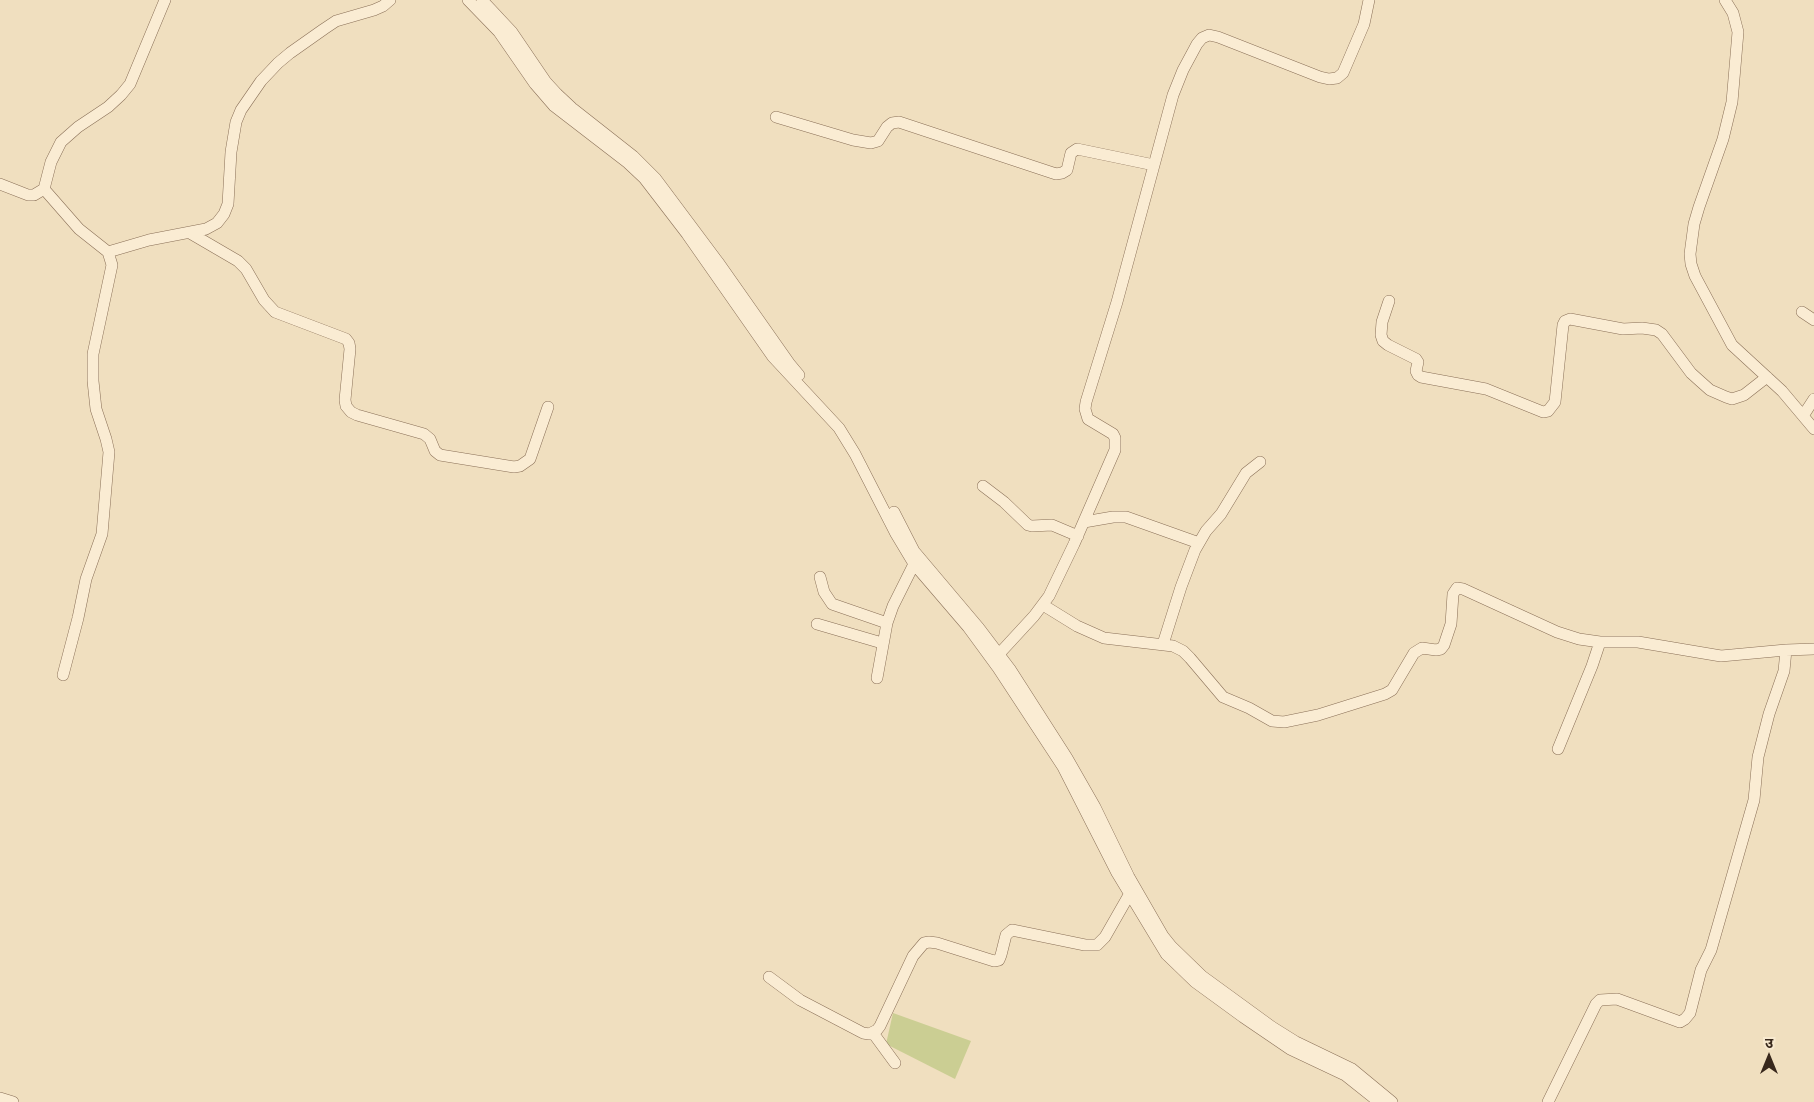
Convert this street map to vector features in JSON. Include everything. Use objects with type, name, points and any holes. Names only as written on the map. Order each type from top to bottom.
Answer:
[{"type":"street","points":[[0,184],[28,195],[34,195],[44,189],[51,162],[61,142],[78,127],[108,107],[130,84],[165,0]]},
{"type":"street","points":[[108,252],[149,240],[190,233],[216,223],[224,214],[228,204],[231,152],[236,122],[241,110],[262,81],[290,53],[336,21],[374,10],[390,0]]},
{"type":"street","points":[[468,0],[507,42],[535,84],[554,106],[628,163],[644,178],[687,234],[773,357],[839,428],[914,564],[968,627],[998,668],[1063,767],[1130,894],[1162,949],[1190,977],[1243,1018],[1290,1049],[1344,1075],[1379,1102]]},
{"type":"street","points":[[482,0],[512,32],[546,82],[557,94],[633,156],[656,179],[789,364],[845,426],[879,483],[914,551],[980,628],[1067,758],[1095,807],[1129,877],[1163,936],[1171,946],[1202,976],[1272,1027],[1296,1042],[1352,1069],[1392,1102]]},
{"type":"street","points":[[999,654],[1043,605],[1057,582],[1115,450],[1114,434],[1088,418],[1085,409],[1086,402],[1117,302],[1172,95],[1197,44],[1202,38],[1209,35],[1218,36],[1320,77],[1337,78],[1343,73],[1364,24],[1369,0]]},
{"type":"street","points":[[1729,2],[1737,22],[1738,32],[1730,115],[1724,139],[1698,207],[1692,232],[1690,254],[1695,276],[1732,345],[1782,391],[1814,429]]},
{"type":"street","points":[[776,117],[853,140],[871,143],[878,141],[892,123],[899,122],[1056,174],[1067,170],[1071,153],[1077,149],[1154,165]]},
{"type":"street","points":[[44,189],[78,228],[108,252],[112,265],[96,338],[93,368],[96,409],[109,452],[104,522],[101,542],[86,579],[63,675]]},
{"type":"street","points":[[190,233],[238,261],[246,269],[264,300],[275,312],[346,339],[350,349],[345,400],[346,406],[357,415],[424,434],[430,439],[434,451],[440,455],[514,467],[520,466],[530,459],[548,407]]},
{"type":"street","points":[[1389,301],[1382,322],[1381,335],[1388,345],[1416,359],[1418,362],[1416,371],[1418,375],[1486,389],[1543,412],[1548,411],[1554,402],[1563,325],[1565,321],[1570,319],[1623,330],[1642,328],[1656,330],[1662,334],[1691,373],[1710,390],[1732,399],[1744,396],[1766,377]]},
{"type":"street","points":[[1802,312],[1814,320]]},
{"type":"street","points":[[1803,416],[1814,399]]},
{"type":"street","points":[[1163,644],[1181,587],[1199,543],[1221,514],[1246,473],[1260,462]]},
{"type":"street","points":[[983,486],[1004,502],[1028,525],[1052,525],[1078,536]]},
{"type":"street","points":[[1084,522],[1112,517],[1126,517],[1199,543]]},
{"type":"street","points":[[877,678],[887,623],[893,606],[914,564]]},
{"type":"street","points":[[820,577],[824,592],[832,604],[887,623]]},
{"type":"street","points":[[1043,605],[1077,626],[1104,638],[1163,644],[1183,651],[1223,697],[1249,708],[1272,721],[1284,722],[1325,713],[1385,694],[1392,690],[1418,649],[1436,650],[1444,645],[1452,624],[1453,594],[1458,588],[1566,636],[1600,642],[1638,642],[1721,656],[1814,649]]},
{"type":"street","points":[[817,624],[882,643]]},
{"type":"street","points":[[1558,748],[1600,642]]},
{"type":"street","points":[[1548,1102],[1596,1004],[1600,1000],[1617,999],[1680,1022],[1690,1013],[1702,970],[1711,950],[1754,800],[1758,757],[1769,714],[1784,671],[1786,650]]},
{"type":"street","points":[[769,977],[786,991],[812,1006],[863,1033],[873,1033],[880,1026],[913,956],[924,943],[937,943],[994,961],[999,960],[1006,935],[1012,930],[1085,945],[1097,945],[1105,937],[1130,894]]},
{"type":"street","points":[[873,1033],[895,1063]]},
{"type":"street","points":[[0,1098],[13,1102]]},
{"type":"green space","points":[[893,1013],[971,1041],[955,1079],[886,1044]]}]
